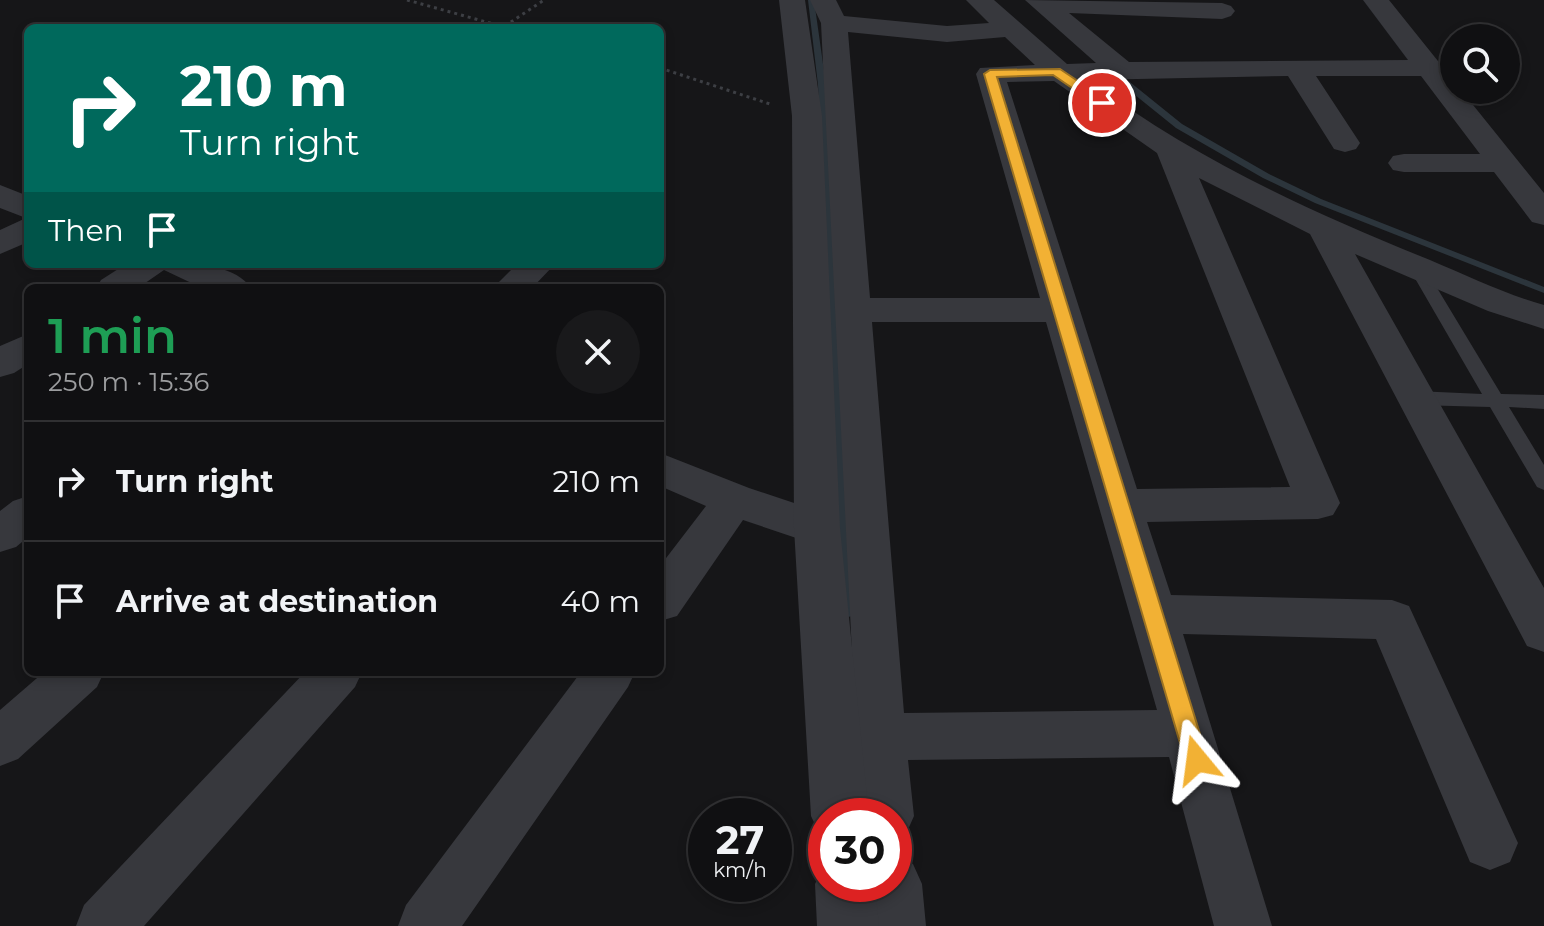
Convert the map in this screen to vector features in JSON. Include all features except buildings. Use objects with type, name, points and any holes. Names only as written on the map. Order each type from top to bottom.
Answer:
[{"type":"street","points":[[792,0],[807,116],[817,528],[839,798]]},
{"type":"street","points":[[979,0],[1056,72],[1171,149],[1325,231],[1540,321]]},
{"type":"street","points":[[1376,0],[1544,215]]},
{"type":"street","points":[[1040,2],[1219,5],[1248,68]]},
{"type":"street","points":[[1040,2],[1121,70]]},
{"type":"street","points":[[885,798],[828,12],[947,34],[1011,29]]},
{"type":"street","points":[[1243,926],[1189,733],[990,74],[1248,68],[1429,68]]},
{"type":"street","points":[[1297,68],[1345,143]]},
{"type":"street","points":[[1121,506],[1318,503],[1171,149]]},
{"type":"street","points":[[1404,163],[1504,163]]},
{"type":"street","points":[[0,195],[24,207]]},
{"type":"street","points":[[0,244],[24,230]]},
{"type":"street","points":[[1325,231],[1544,632]]},
{"type":"street","points":[[120,284],[144,268]]},
{"type":"street","points":[[186,268],[224,284]]},
{"type":"street","points":[[516,284],[534,268]]},
{"type":"street","points":[[852,310],[1061,310]]},
{"type":"street","points":[[0,364],[24,349]]},
{"type":"street","points":[[664,471],[734,500],[817,528]]},
{"type":"street","points":[[664,596],[734,500]]},
{"type":"street","points":[[0,535],[24,516]]},
{"type":"street","points":[[1153,614],[1392,620],[1490,843]]},
{"type":"street","points":[[0,742],[74,676]]},
{"type":"street","points":[[105,926],[333,676]]},
{"type":"street","points":[[427,926],[607,676]]},
{"type":"street","points":[[880,737],[1189,733]]},
{"type":"street","points":[[846,902],[848,926]]},
{"type":"street","points":[[895,902],[897,926]]},
{"type":"lane","points":[[1417,268],[1544,482]]},
{"type":"lane","points":[[1416,398],[1544,402]]},
{"type":"path","points":[[407,0],[491,24]]},
{"type":"path","points":[[511,24],[544,0]]},
{"type":"path","points":[[664,69],[807,116]]},
{"type":"waterway","points":[[811,0],[822,85],[848,612]]},
{"type":"waterway","points":[[1112,72],[1179,126],[1266,176],[1318,201],[1544,290]]},
{"type":"route","points":[[1102,103],[1056,72],[990,74],[1197,760]]}]
